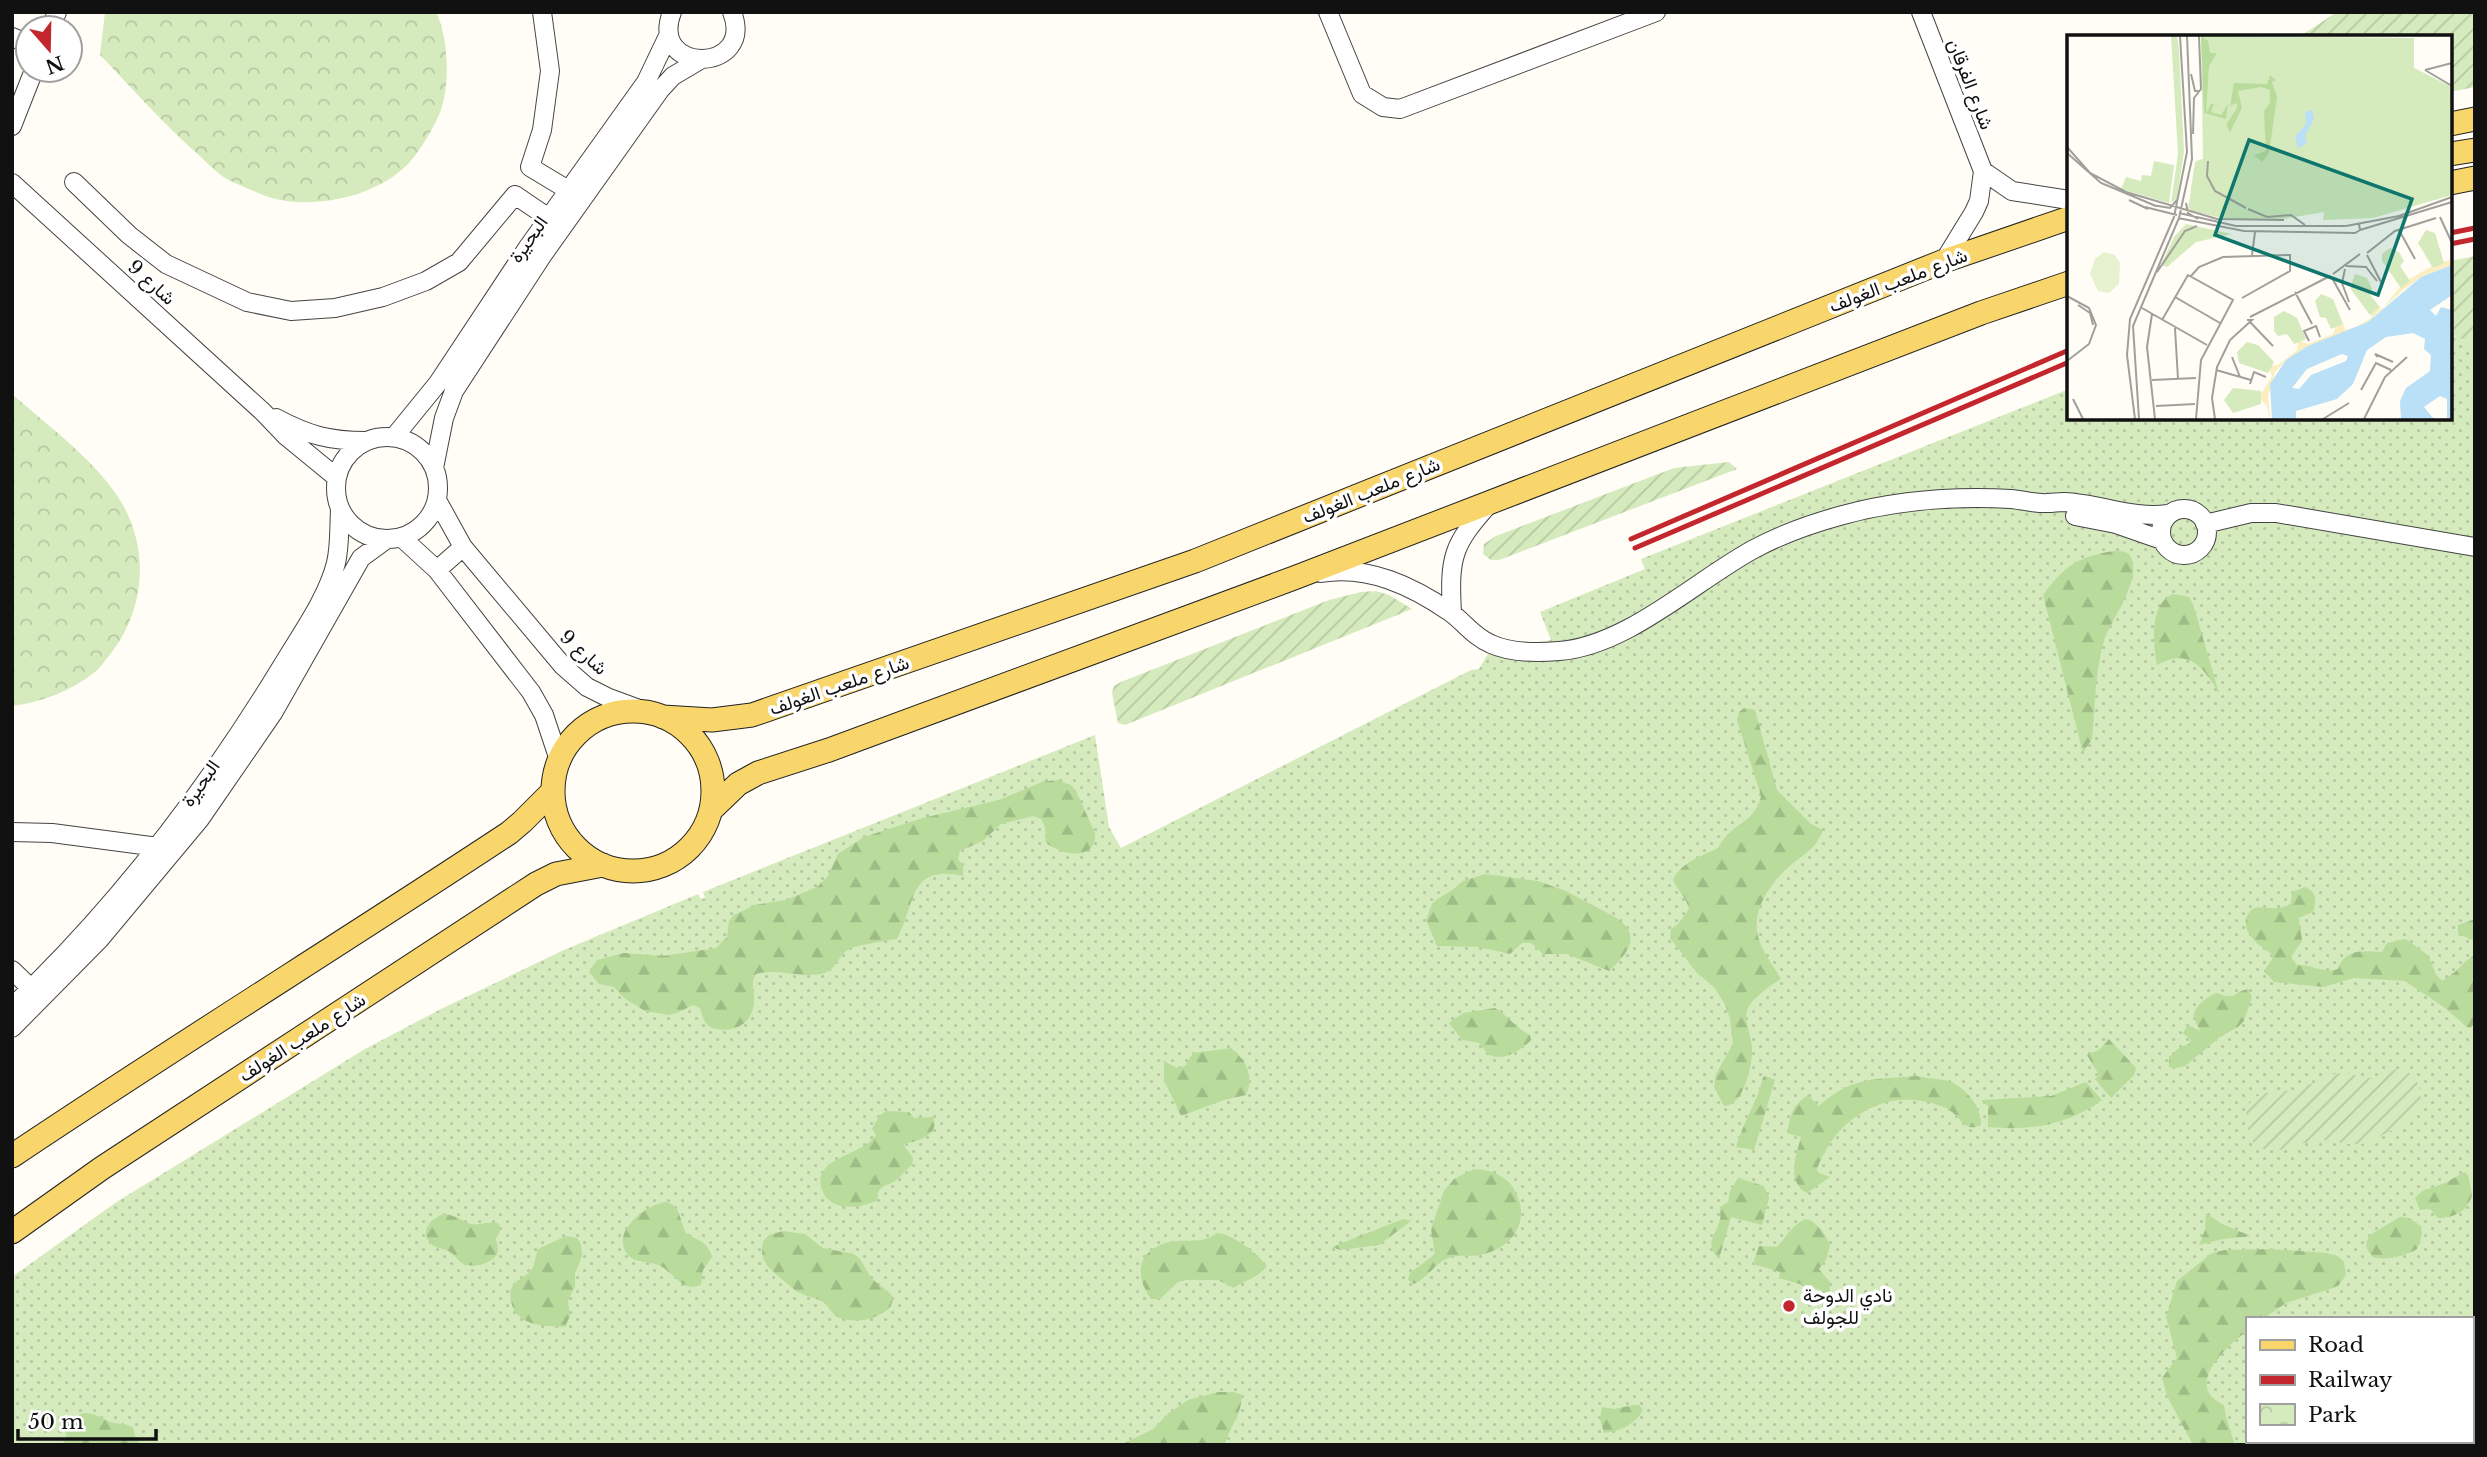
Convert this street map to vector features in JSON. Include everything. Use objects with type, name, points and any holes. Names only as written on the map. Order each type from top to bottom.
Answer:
[{"type":"main road","points":[[2452,124],[2475,119]]},
{"type":"main road","points":[[2452,154],[2475,150]]},
{"type":"main road","points":[[2452,183],[2475,178]]},
{"type":"main road","name":"شارع ملعب الغولف","points":[[655,714],[712,720],[752,715],[1195,561],[1944,261],[2067,219]]},
{"type":"main road","points":[[711,810],[738,784],[758,773],[829,750],[1294,578],[1981,313],[2067,284]]},
{"type":"main road","points":[[620,712],[655,714],[687,732],[705,754],[713,782],[711,810],[691,846],[669,862],[657,867],[630,871],[603,865],[589,858],[566,836],[559,822],[553,791],[559,760],[574,737],[595,721],[620,712]]},
{"type":"main road","points":[[12,1156],[146,1066],[373,923],[509,833],[553,791]]},
{"type":"main road","name":"شارع ملعب الغولف","points":[[12,1232],[102,1168],[536,884],[556,874],[603,865]]},
{"type":"street","points":[[74,182],[128,235],[166,264],[247,302],[290,311],[335,308],[383,297],[426,281],[458,262],[515,195],[530,167],[542,130],[550,71],[542,12]]},
{"type":"street","points":[[1328,12],[1362,94],[1375,104],[1395,109],[1427,100],[1656,12]]},
{"type":"street","name":"شارع الفرقان","points":[[1921,12],[1983,171]]},
{"type":"street","name":"البحيرة","points":[[575,195],[673,76],[700,60],[717,57],[726,51],[734,36],[735,15]]},
{"type":"street","points":[[668,21],[680,52],[700,60]]},
{"type":"street","name":"البحيرة","points":[[394,437],[439,383],[575,195],[646,82],[668,21]]},
{"type":"street","points":[[12,126],[28,84]]},
{"type":"street","points":[[530,167],[575,195]]},
{"type":"street","points":[[1944,261],[1979,201],[1983,171],[2012,191],[2067,200]]},
{"type":"street","name":"شارع 9","points":[[12,183],[286,436],[337,477]]},
{"type":"street","points":[[515,195],[555,223]]},
{"type":"street","name":"البحيرة","points":[[434,468],[444,418],[454,391],[555,223]]},
{"type":"street","name":"شارع 9","points":[[263,412],[307,434],[335,440],[366,441]]},
{"type":"street","points":[[394,437],[421,449],[434,468],[438,484],[437,500],[424,523],[394,538],[368,536],[359,531],[340,510],[336,494],[337,477],[347,455],[366,441],[394,437]]},
{"type":"street","points":[[1294,578],[1339,570],[1367,574],[1402,584],[1452,613],[1475,636],[1493,645],[1538,652],[1586,647],[1640,621],[1756,548],[1798,530],[1841,515],[1914,501],[1961,498],[2013,499],[2046,504],[2064,502],[2143,515],[2190,510],[2202,518],[2206,538],[2193,552],[2179,554],[2173,552],[2162,540],[2116,524],[2063,513],[2046,504]]},
{"type":"street","name":"شارع 9","points":[[437,500],[463,547],[563,666],[587,687],[609,698],[655,714]]},
{"type":"street","points":[[1452,613],[1451,569],[1456,552],[1465,531],[1494,500]]},
{"type":"street","name":"البحيرة","points":[[314,626],[336,564],[340,510]]},
{"type":"street","points":[[2205,524],[2251,513],[2276,513],[2475,547]]},
{"type":"street","points":[[2162,540],[2161,526],[2168,514]]},
{"type":"street","points":[[394,538],[437,570],[531,692],[544,715],[559,760]]},
{"type":"street","name":"البحيرة","points":[[12,1028],[77,942],[165,850],[192,803],[361,558],[394,538]]},
{"type":"street","points":[[437,570],[463,547]]},
{"type":"street","points":[[12,832],[52,833],[165,850]]},
{"type":"street","points":[[12,970],[37,993]]},
{"type":"street","name":"البحيرة","points":[[12,1007],[37,993]]},
{"type":"green space","points":[[105,12],[436,12],[447,59],[445,96],[440,113],[422,145],[412,160],[393,176],[377,186],[339,199],[319,202],[280,200],[244,187],[218,173],[162,120],[100,55]]},
{"type":"green space","points":[[2337,12],[2475,12],[2475,87],[2452,92],[2452,35],[2302,35]]},
{"type":"green space","points":[[2475,256],[2475,345],[2452,335],[2452,261]]},
{"type":"green space","name":"نادي الدوحة للجولف","points":[[2452,335],[2475,345],[2475,1445],[12,1445],[12,1277],[115,1203],[365,1049],[564,950],[698,894],[701,899],[705,898],[703,892],[1095,735],[1109,827],[1121,848],[1471,670],[1479,669],[1498,637],[1524,643],[1551,640],[1540,612],[1645,569],[1641,559],[2067,390],[2067,420],[2452,420]]},
{"type":"green space","points":[[12,394],[88,461],[114,491],[132,525],[140,562],[131,618],[123,636],[99,668],[76,685],[56,695],[12,706]]},
{"type":"green space","points":[[1729,462],[1737,469],[1499,560],[1491,560],[1483,554],[1484,544],[1496,536],[1674,468]]},
{"type":"green space","points":[[2115,551],[2125,552],[2131,557],[2132,580],[2104,641],[2097,677],[2092,739],[2083,753],[2043,595],[2073,564],[2082,559]]},
{"type":"green space","points":[[1376,591],[1389,595],[1412,609],[1125,725],[1118,723],[1112,693],[1114,686],[1121,682],[1329,600]]},
{"type":"green space","points":[[2173,594],[2189,597],[2193,604],[2219,693],[2194,662],[2178,658],[2157,665],[2154,646],[2156,615],[2165,599]]},
{"type":"green space","points":[[1744,708],[1755,710],[1777,790],[1811,824],[1823,830],[1813,846],[1770,887],[1760,906],[1758,936],[1781,979],[1767,988],[1748,1008],[1747,1022],[1752,1047],[1749,1073],[1737,1099],[1724,1106],[1714,1087],[1716,1074],[1733,1044],[1730,1019],[1725,1004],[1714,987],[1697,973],[1670,938],[1671,929],[1689,909],[1673,879],[1687,864],[1718,848],[1729,833],[1754,812],[1761,796],[1737,720],[1739,712]]},
{"type":"green space","points":[[1057,780],[1071,785],[1076,791],[1095,833],[1090,848],[1084,852],[1069,853],[1052,847],[1046,843],[1045,826],[1041,819],[1033,816],[1001,824],[983,841],[960,851],[958,859],[963,865],[963,876],[945,874],[923,881],[897,939],[849,949],[834,967],[821,974],[756,974],[753,982],[752,1011],[739,1027],[724,1030],[712,1028],[705,1021],[700,1008],[693,1005],[669,1015],[645,1011],[624,998],[614,987],[599,984],[589,972],[597,960],[624,953],[663,956],[716,948],[727,937],[729,921],[734,915],[755,905],[786,900],[817,887],[828,876],[838,854],[864,837],[923,818],[999,800],[1042,782]]},
{"type":"green space","points":[[1485,874],[1538,881],[1566,891],[1615,917],[1629,931],[1630,944],[1627,951],[1609,971],[1567,954],[1543,954],[1531,943],[1522,943],[1510,954],[1478,947],[1437,946],[1426,920],[1432,904],[1463,881]]},
{"type":"green space","points":[[2305,887],[2315,897],[2315,904],[2313,912],[2299,918],[2302,941],[2291,957],[2297,965],[2338,969],[2350,954],[2362,951],[2382,952],[2387,943],[2406,939],[2429,956],[2436,975],[2443,981],[2475,955],[2475,1023],[2470,1028],[2467,1027],[2445,1008],[2405,981],[2354,978],[2324,987],[2274,982],[2264,971],[2272,959],[2272,954],[2249,934],[2246,927],[2248,914],[2254,908],[2287,906],[2291,903],[2292,892]]},
{"type":"green space","points":[[2475,919],[2475,941],[2458,934],[2458,925]]},
{"type":"green space","points":[[2248,989],[2252,997],[2244,1021],[2238,1027],[2220,1037],[2185,1066],[2169,1067],[2169,1057],[2191,1040],[2183,1033],[2188,1025],[2200,1031],[2194,1016],[2201,1003],[2217,993],[2231,996]]},
{"type":"green space","points":[[1495,1008],[1530,1035],[1531,1040],[1517,1051],[1498,1057],[1487,1053],[1480,1043],[1462,1040],[1449,1023],[1463,1013]]},
{"type":"green space","points":[[2109,1039],[2136,1068],[2134,1075],[2111,1098],[2095,1079],[2099,1075],[2087,1055],[2099,1050]]},
{"type":"green space","points":[[1231,1048],[1248,1069],[1250,1081],[1246,1095],[1181,1116],[1164,1080],[1164,1061],[1177,1068],[1185,1066],[1193,1053]]},
{"type":"green space","points":[[2400,1069],[2412,1075],[2416,1081],[2420,1092],[2420,1108],[2407,1123],[2374,1140],[2356,1144],[2318,1140],[2270,1150],[2255,1145],[2251,1138],[2246,1114],[2251,1101],[2257,1096],[2298,1089],[2337,1074],[2347,1073],[2370,1078]]},
{"type":"green space","points":[[1917,1076],[1946,1081],[1960,1087],[1977,1107],[1981,1125],[1970,1127],[1946,1108],[1925,1101],[1885,1103],[1866,1110],[1836,1135],[1824,1152],[1816,1172],[1830,1177],[1807,1193],[1801,1188],[1794,1168],[1801,1137],[1787,1133],[1793,1111],[1798,1104],[1808,1095],[1819,1106],[1842,1090],[1865,1081]]},
{"type":"green space","points":[[1763,1077],[1775,1080],[1754,1150],[1736,1147]]},
{"type":"green space","points":[[2086,1082],[2102,1100],[2076,1115],[2034,1127],[1988,1127],[1988,1106],[1981,1100],[2051,1096]]},
{"type":"green space","points":[[886,1111],[909,1112],[914,1118],[933,1117],[934,1129],[921,1139],[903,1144],[913,1158],[912,1165],[897,1179],[880,1189],[878,1200],[853,1207],[837,1205],[824,1195],[821,1186],[823,1172],[833,1162],[871,1141],[876,1135],[872,1129],[879,1116]]},
{"type":"green space","points":[[1474,1169],[1498,1174],[1508,1181],[1520,1202],[1520,1223],[1501,1247],[1476,1256],[1443,1260],[1414,1284],[1408,1280],[1410,1273],[1435,1254],[1431,1229],[1444,1191],[1454,1179]]},
{"type":"green space","points":[[2465,1172],[2472,1195],[2464,1209],[2450,1217],[2438,1218],[2430,1209],[2420,1210],[2415,1198],[2422,1191]]},
{"type":"green space","points":[[1738,1178],[1764,1186],[1769,1198],[1762,1225],[1731,1217],[1719,1259],[1711,1243],[1720,1219],[1720,1207],[1728,1202],[1730,1191]]},
{"type":"green space","points":[[666,1202],[678,1210],[686,1233],[702,1242],[710,1252],[712,1257],[703,1270],[701,1285],[689,1287],[662,1267],[631,1258],[623,1246],[626,1229],[632,1221],[649,1208]]},
{"type":"green space","points":[[2206,1213],[2222,1224],[2251,1236],[2199,1245],[2205,1230]]},
{"type":"green space","points":[[444,1214],[471,1224],[499,1224],[500,1232],[496,1238],[498,1250],[494,1258],[481,1264],[466,1265],[450,1252],[430,1243],[426,1229],[435,1218]]},
{"type":"green space","points":[[2400,1217],[2409,1218],[2421,1226],[2422,1235],[2417,1249],[2395,1257],[2373,1257],[2367,1246],[2370,1235]]},
{"type":"green space","points":[[1403,1219],[1411,1221],[1379,1245],[1340,1250],[1332,1247]]},
{"type":"green space","points":[[1806,1219],[1818,1226],[1830,1245],[1826,1260],[1819,1269],[1830,1282],[1830,1293],[1779,1278],[1780,1272],[1753,1264],[1759,1246],[1777,1247],[1793,1228]]},
{"type":"green space","points":[[783,1231],[805,1234],[823,1248],[854,1254],[872,1279],[890,1293],[893,1300],[890,1308],[868,1319],[844,1319],[834,1314],[823,1302],[795,1290],[770,1268],[762,1255],[763,1241],[769,1235]]},
{"type":"green space","points":[[1217,1233],[1229,1236],[1244,1245],[1267,1266],[1259,1274],[1234,1288],[1218,1280],[1185,1280],[1178,1282],[1160,1299],[1151,1299],[1141,1274],[1141,1266],[1148,1253],[1165,1243],[1205,1239]]},
{"type":"green space","points":[[566,1236],[577,1238],[581,1244],[582,1256],[575,1274],[575,1286],[568,1301],[570,1316],[565,1327],[539,1325],[524,1320],[513,1309],[510,1296],[512,1287],[533,1268],[538,1249]]},
{"type":"green space","points":[[2271,1249],[2327,1253],[2344,1262],[2346,1275],[2339,1285],[2286,1303],[2266,1317],[2246,1317],[2246,1332],[2212,1366],[2207,1388],[2212,1397],[2224,1405],[2235,1445],[2193,1445],[2167,1396],[2162,1378],[2177,1358],[2166,1317],[2177,1281],[2212,1253],[2224,1250]]},
{"type":"green space","points":[[1218,1392],[1242,1395],[1240,1409],[1225,1445],[1121,1445],[1153,1429],[1169,1413],[1188,1400]]},
{"type":"green space","points":[[1639,1405],[1643,1410],[1636,1420],[1621,1429],[1604,1433],[1600,1419],[1602,1407],[1614,1409]]},
{"type":"green space","points":[[85,1413],[133,1427],[141,1445],[62,1445],[67,1438],[65,1429],[70,1420]]},
{"type":"railway","points":[[2452,233],[2475,228]]},
{"type":"railway","points":[[2452,244],[2475,239]]},
{"type":"railway","points":[[1631,539],[2067,351]]},
{"type":"railway","points":[[1635,548],[2067,363]]},
{"type":"place","name":"نادي الدوحة للجولف","points":[[1789,1306]]}]
